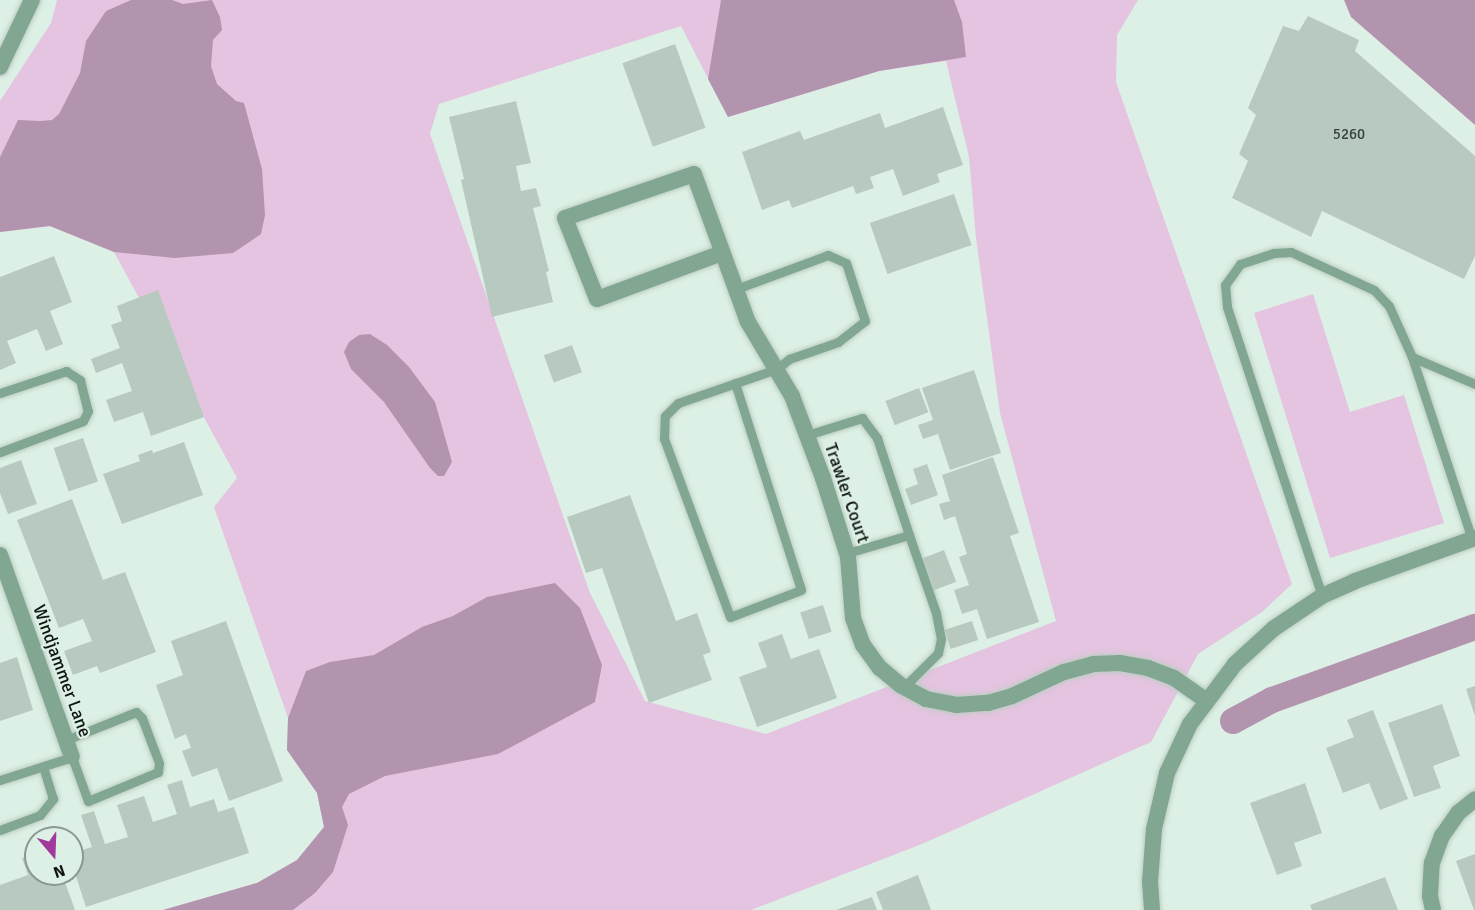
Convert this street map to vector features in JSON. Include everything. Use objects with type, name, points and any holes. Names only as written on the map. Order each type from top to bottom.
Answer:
[{"type":"street","points":[[0,67],[32,0]]},
{"type":"street","name":"Trawler Court","points":[[722,253],[597,299],[565,218],[694,174],[748,322],[792,396],[807,435],[847,553],[853,618],[863,645],[880,668],[904,687],[926,699],[956,705],[988,704],[1012,696],[1064,672],[1093,664],[1120,663],[1148,668],[1174,678],[1206,700]]},
{"type":"street","points":[[1152,910],[1150,882],[1153,840],[1161,797],[1177,748],[1206,700],[1235,663],[1273,629],[1322,596],[1355,581],[1474,538]]},
{"type":"street","name":"Windjammer Lane","points":[[0,555],[72,757]]},
{"type":"street","points":[[1432,910],[1430,896],[1432,863],[1442,836],[1458,813],[1475,799]]},
{"type":"lane","points":[[1322,596],[1227,307],[1225,285],[1240,264],[1274,253],[1290,252],[1374,290],[1389,306],[1412,357],[1474,538]]},
{"type":"lane","points":[[735,289],[828,255],[846,263],[865,321],[838,342],[789,359],[777,369],[735,383],[678,403],[665,416],[664,439],[730,617],[801,590],[735,383]]},
{"type":"lane","points":[[1412,357],[1475,384]]},
{"type":"lane","points":[[0,393],[66,371],[80,380],[88,411],[83,421],[0,452]]},
{"type":"lane","points":[[807,435],[862,418],[877,438],[936,613],[941,639],[938,653],[904,687]]},
{"type":"lane","points":[[847,553],[909,535]]},
{"type":"lane","name":"Windjammer Lane","points":[[66,740],[136,712],[146,727],[159,764],[158,772],[88,801],[72,757]]},
{"type":"lane","points":[[0,780],[72,757]]},
{"type":"lane","points":[[0,830],[40,815],[53,799],[43,766]]},
{"type":"shaded area","points":[[57,0],[1138,0],[1117,35],[1116,82],[1292,584],[1262,612],[1198,654],[1151,742],[922,844],[751,910],[163,910],[257,883],[297,860],[324,827],[317,793],[287,750],[288,718],[214,507],[237,478],[114,252],[50,226],[0,232],[0,101],[51,23]],"holes":[[[681,26],[728,117],[879,71],[946,61],[969,157],[976,238],[1000,413],[1056,621],[766,734],[645,701],[590,593],[430,134],[439,104]]]},
{"type":"shaded area","points":[[131,0],[172,0],[183,4],[212,0],[220,17],[222,30],[213,40],[211,66],[217,84],[236,101],[244,103],[262,169],[265,215],[261,234],[233,253],[175,258],[114,252],[50,226],[0,232],[0,157],[18,120],[52,120],[59,114],[80,73],[86,41],[106,11]]},
{"type":"shaded area","points":[[721,0],[954,0],[962,22],[966,57],[879,71],[728,117],[708,79]]},
{"type":"shaded area","points":[[1344,0],[1475,0],[1475,125],[1351,17]]},
{"type":"shaded area","points":[[1313,294],[1350,412],[1404,395],[1444,523],[1330,558],[1254,313]]},
{"type":"shaded area","points":[[370,334],[387,345],[409,367],[435,402],[452,462],[444,476],[438,476],[430,468],[384,402],[351,369],[344,352],[349,342],[359,335]]},
{"type":"shaded area","points":[[555,583],[580,608],[602,665],[595,702],[498,754],[385,776],[349,794],[342,807],[348,825],[333,872],[315,893],[293,910],[163,910],[257,883],[297,860],[324,827],[317,793],[287,750],[288,718],[306,671],[330,662],[374,655],[422,627],[453,616],[487,597]]},
{"type":"building","points":[[1308,16],[1359,40],[1355,51],[1475,156],[1475,256],[1464,279],[1322,211],[1311,237],[1232,198],[1248,161],[1239,154],[1256,115],[1248,108],[1283,26],[1299,31]]},
{"type":"building","points":[[675,44],[705,128],[653,147],[622,63]]},
{"type":"building","points":[[516,101],[531,163],[516,166],[521,191],[536,188],[541,206],[533,208],[549,271],[546,272],[553,302],[492,317],[449,117]]},
{"type":"building","points":[[943,107],[963,165],[937,174],[940,182],[903,196],[893,169],[870,177],[874,188],[856,194],[853,186],[792,208],[789,200],[762,210],[742,152],[800,131],[804,140],[880,113],[885,128]]},
{"type":"building","points":[[954,194],[972,245],[887,274],[870,223]]},
{"type":"building","points":[[54,256],[72,302],[50,311],[63,344],[46,351],[37,329],[7,341],[16,363],[0,370],[0,277]]},
{"type":"building","points":[[158,290],[204,417],[151,436],[143,412],[114,422],[106,400],[132,391],[122,363],[96,373],[91,359],[120,348],[111,325],[122,321],[117,306]]},
{"type":"building","points":[[572,345],[582,372],[554,383],[544,355]]},
{"type":"building","points":[[974,370],[1001,453],[950,470],[938,434],[923,439],[918,425],[933,420],[922,388]]},
{"type":"building","points":[[919,388],[928,412],[895,425],[885,401]]},
{"type":"building","points":[[83,438],[98,481],[69,492],[54,448]]},
{"type":"building","points":[[184,442],[203,495],[122,524],[103,474],[140,461],[138,455],[152,450],[153,453]]},
{"type":"building","points":[[993,457],[1019,533],[1010,536],[1039,622],[987,639],[977,609],[962,614],[954,590],[969,585],[959,557],[967,554],[955,516],[944,520],[939,504],[950,501],[942,475]]},
{"type":"building","points":[[21,460],[37,504],[8,514],[0,493],[0,468]]},
{"type":"building","points":[[927,464],[938,495],[911,505],[905,489],[918,484],[913,469]]},
{"type":"building","points":[[630,495],[676,621],[697,613],[711,652],[703,655],[712,680],[649,703],[602,568],[586,573],[567,517]]},
{"type":"building","points":[[72,499],[103,580],[125,572],[156,652],[100,673],[97,666],[73,675],[64,651],[92,641],[83,619],[59,628],[17,520]]},
{"type":"building","points":[[944,550],[956,582],[930,592],[918,560]]},
{"type":"building","points":[[823,605],[832,632],[809,639],[800,612]]},
{"type":"building","points":[[226,621],[283,781],[229,801],[217,768],[192,777],[182,751],[191,748],[186,734],[175,739],[156,685],[183,675],[171,641]]},
{"type":"building","points":[[972,621],[978,640],[951,649],[944,630]]},
{"type":"building","points":[[782,634],[791,659],[819,649],[837,698],[757,727],[739,677],[767,667],[758,643]]},
{"type":"building","points":[[17,657],[33,710],[0,721],[0,663]]},
{"type":"building","points":[[1475,686],[1475,716],[1466,689]]},
{"type":"building","points":[[1442,704],[1460,756],[1433,766],[1441,788],[1414,797],[1388,723]]},
{"type":"building","points":[[1373,710],[1408,799],[1380,810],[1369,783],[1343,793],[1326,748],[1354,737],[1347,720]]},
{"type":"building","points":[[182,780],[190,807],[214,799],[218,812],[234,807],[249,853],[86,907],[79,886],[84,886],[84,849],[92,847],[81,815],[94,811],[105,844],[128,837],[117,805],[144,796],[153,822],[177,814],[167,785]]},
{"type":"building","points":[[1305,783],[1322,833],[1294,843],[1302,866],[1277,875],[1250,803]]},
{"type":"building","points":[[1475,854],[1475,910],[1474,910],[1456,861]]},
{"type":"building","points":[[918,875],[931,910],[883,910],[876,892]]},
{"type":"building","points":[[24,876],[24,886],[66,886],[75,910],[0,910],[0,885]]},
{"type":"building","points":[[1385,877],[1398,910],[1312,910],[1310,905]]},
{"type":"building","points":[[872,897],[877,910],[836,910]]},
{"type":"waterway","points":[[1233,721],[1272,700],[1475,627]]}]
